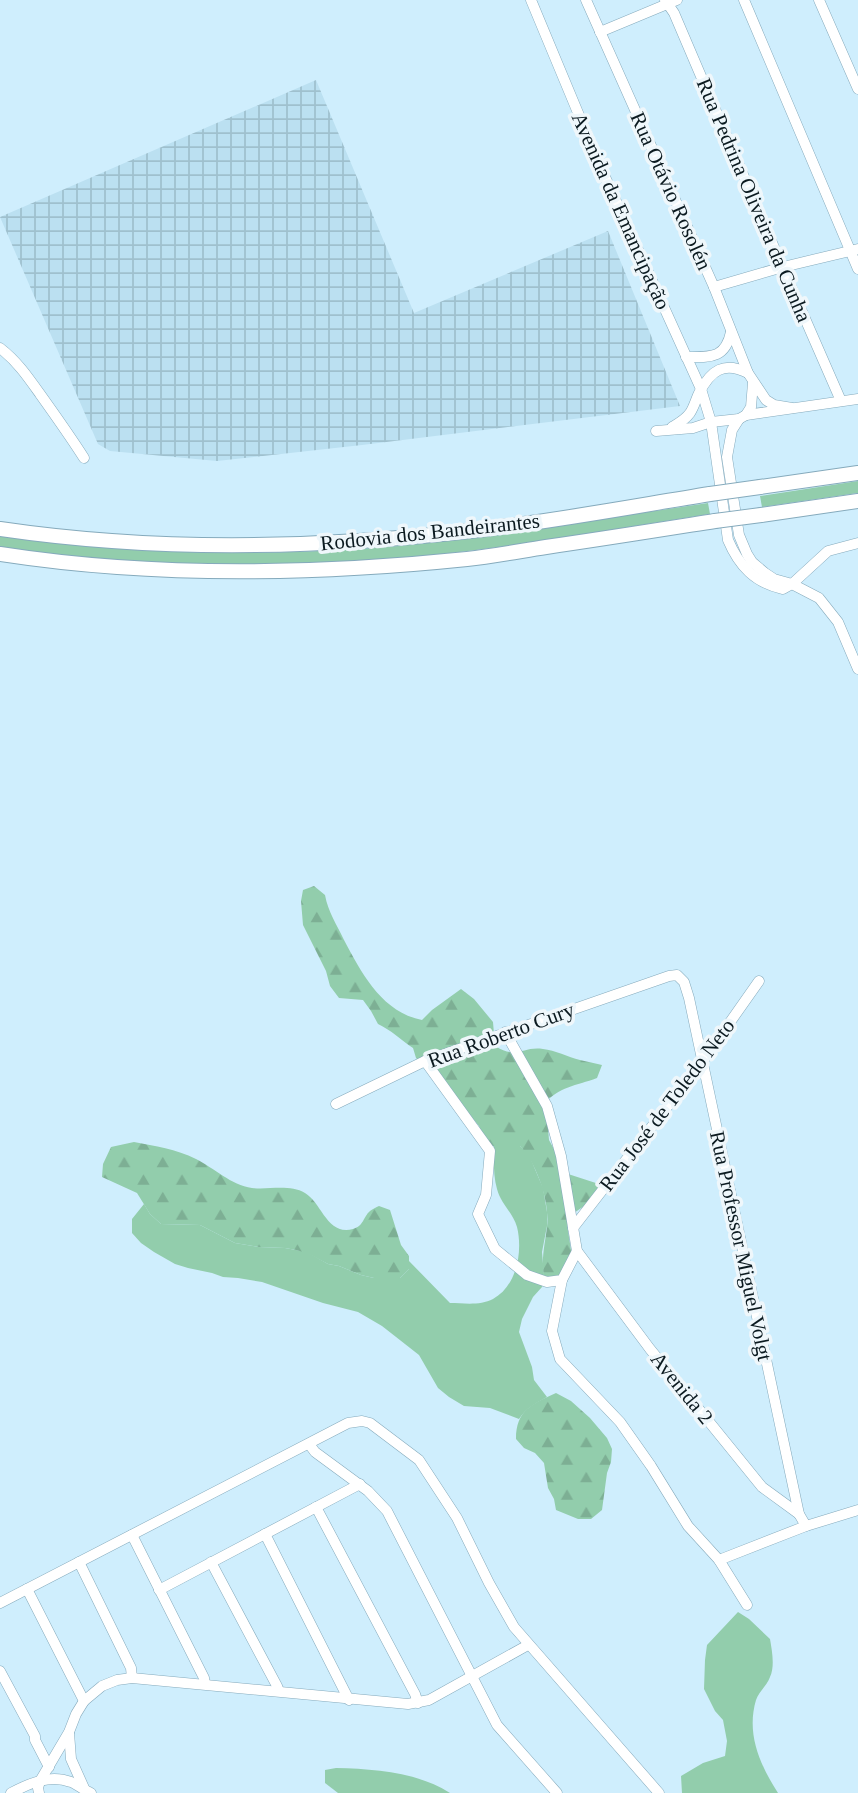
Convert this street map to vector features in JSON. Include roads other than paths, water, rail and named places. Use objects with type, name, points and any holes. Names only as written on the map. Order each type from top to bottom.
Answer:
[{"type":"highway","name":"Rodovia dos Bandeirantes","points":[[0,529],[51,536],[232,546],[393,539],[473,531],[858,473]]},
{"type":"highway","name":"Rodovia dos Bandeirantes","points":[[0,554],[77,564],[176,571],[302,571],[388,566],[470,559],[858,500]]},
{"type":"street","name":"Avenida da Emancipação","points":[[531,0],[601,167],[701,390],[711,422],[731,547],[743,565],[761,582],[783,589],[792,583]]},
{"type":"street","name":"Rua Otávio Rosolén","points":[[586,0],[714,287],[751,378]]},
{"type":"street","points":[[744,0],[854,250],[858,269]]},
{"type":"street","points":[[819,0],[858,89]]},
{"type":"street","points":[[600,32],[669,1]]},
{"type":"street","name":"Rua Pedrina Oliveira da Cunha","points":[[669,1],[841,401]]},
{"type":"street","points":[[714,287],[854,250]]},
{"type":"street","points":[[686,357],[704,357],[720,353],[728,345],[731,331]]},
{"type":"street","points":[[0,348],[5,357],[31,382],[84,458]]},
{"type":"street","points":[[669,429],[683,421],[691,412],[701,390],[722,368],[736,367],[751,378],[766,400],[774,405],[792,408]]},
{"type":"street","points":[[751,378],[752,400],[732,430],[727,457],[739,535],[747,554],[759,569],[774,579],[792,583],[819,598],[831,611],[858,669]]},
{"type":"street","points":[[656,431],[693,428],[711,422],[858,399]]},
{"type":"street","points":[[792,583],[828,551],[858,543]]},
{"type":"street","name":"Rua Professor Miguel Volgt","points":[[669,976],[677,975],[684,982],[689,998],[799,1514],[806,1526]]},
{"type":"street","name":"Rua Roberto Cury","points":[[336,1104],[425,1061],[669,976]]},
{"type":"street","name":"Rua José de Toledo Neto","points":[[573,1228],[702,1062],[759,981]]},
{"type":"street","points":[[505,1032],[547,1106],[561,1156],[577,1251],[562,1280],[552,1331],[560,1359],[620,1422],[651,1466],[688,1527],[719,1560],[747,1605]]},
{"type":"street","points":[[425,1061],[490,1151],[486,1195],[478,1214],[495,1249],[527,1275],[547,1282],[562,1280]]},
{"type":"street","name":"Avenida 2","points":[[577,1251],[650,1349],[762,1487],[799,1514]]},
{"type":"street","points":[[0,1604],[348,1423],[370,1423],[419,1460],[457,1518],[514,1627],[659,1793]]},
{"type":"street","points":[[309,1444],[376,1498],[391,1519],[497,1725],[557,1793]]},
{"type":"street","points":[[159,1590],[360,1484]]},
{"type":"street","points":[[316,1507],[418,1703]]},
{"type":"street","points":[[719,1560],[806,1526],[858,1510]]},
{"type":"street","points":[[132,1535],[205,1684]]},
{"type":"street","points":[[265,1535],[349,1700]]},
{"type":"street","points":[[79,1562],[131,1668],[132,1678]]},
{"type":"street","points":[[211,1562],[279,1691]]},
{"type":"street","points":[[27,1589],[84,1701]]},
{"type":"street","points":[[39,1793],[40,1781],[84,1701],[109,1682],[132,1678],[408,1704],[429,1700],[528,1645]]},
{"type":"street","points":[[0,1671],[49,1767]]},
{"type":"street","points":[[69,1732],[71,1759],[87,1792]]},
{"type":"street","points":[[35,1737],[47,1746],[59,1748]]},
{"type":"street","points":[[11,1793],[28,1784],[50,1779],[75,1784],[87,1792]]}]
